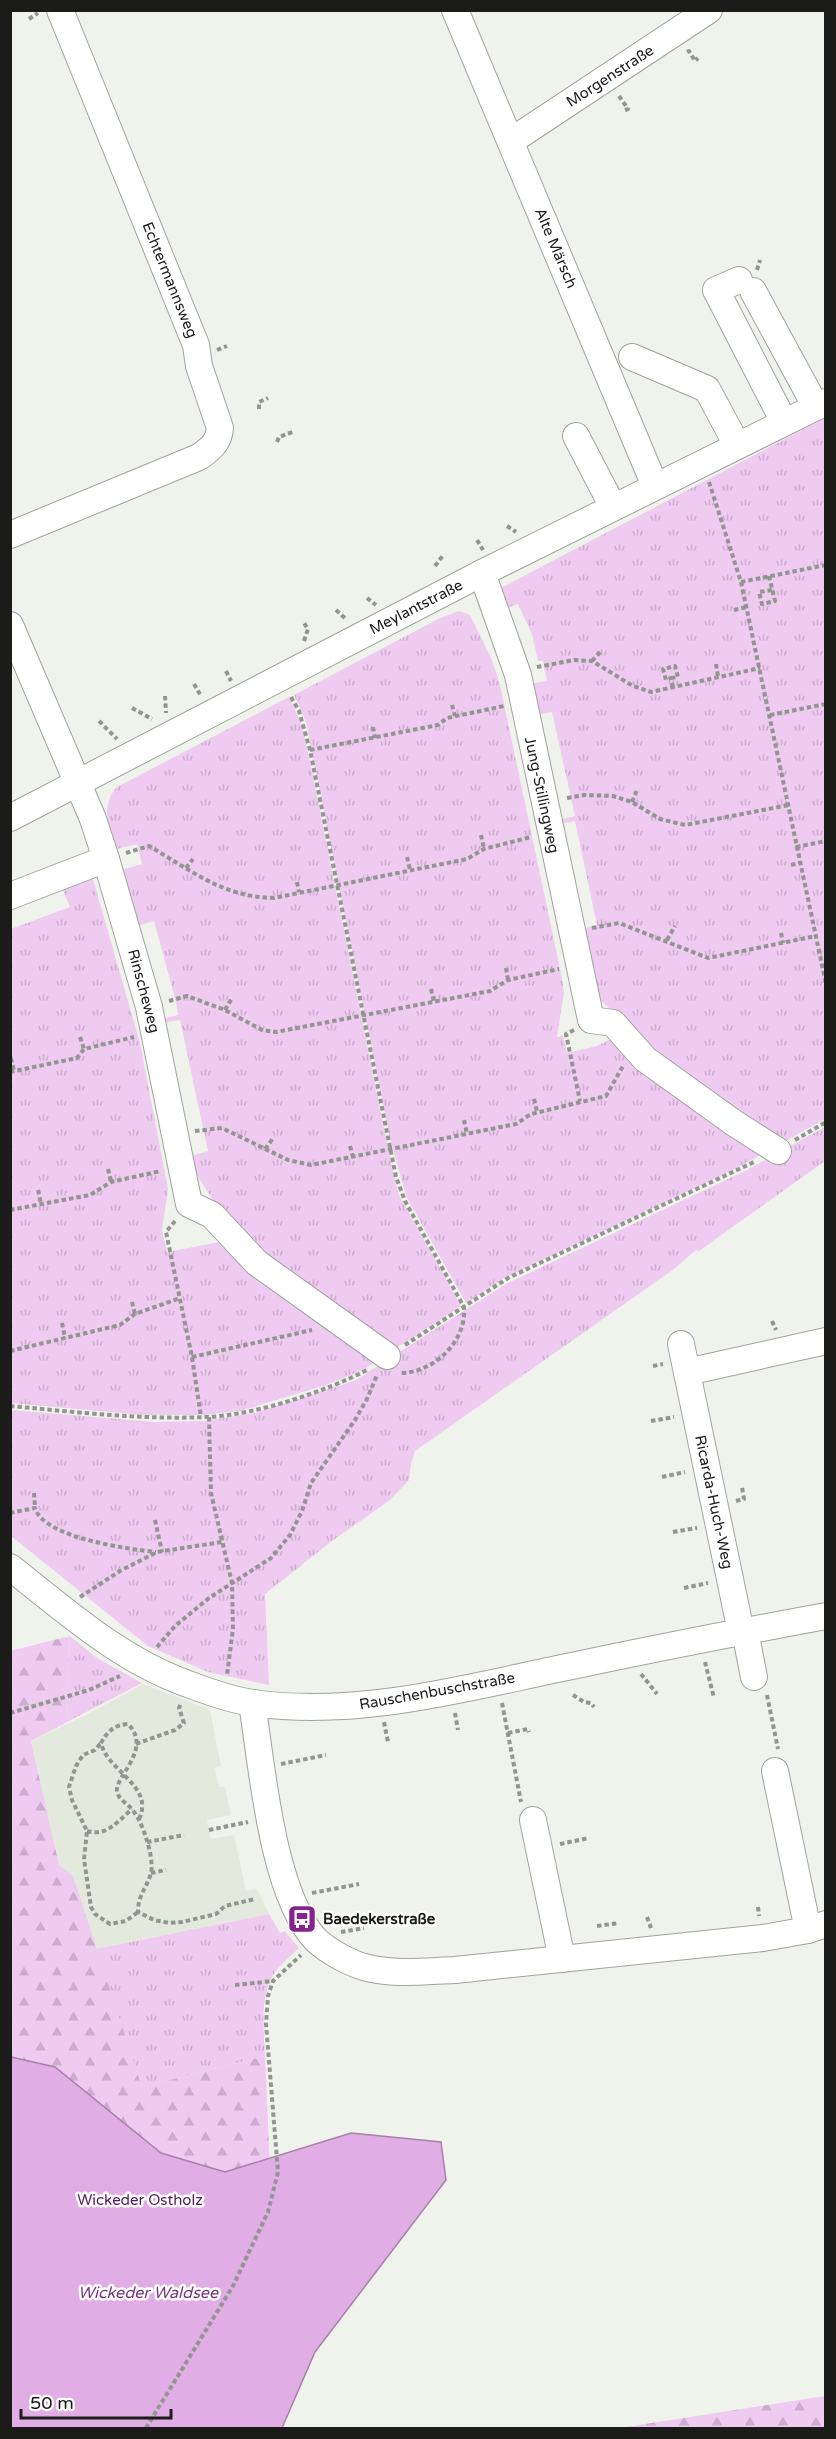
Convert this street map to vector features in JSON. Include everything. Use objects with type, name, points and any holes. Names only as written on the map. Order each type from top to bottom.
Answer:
[{"type":"street","name":"Echtermannsweg","points":[[10,536],[199,457],[220,437],[220,428],[199,366],[196,345],[60,10]]},
{"type":"street","name":"Alte Märsch","points":[[455,10],[655,486]]},
{"type":"street","name":"Morgenstraße","points":[[511,141],[709,10]]},
{"type":"street","points":[[784,422],[716,291],[746,286],[820,405]]},
{"type":"street","points":[[632,357],[707,389],[737,445]]},
{"type":"street","name":"Meylantstraße","points":[[10,818],[482,573],[820,405]]},
{"type":"street","points":[[576,436],[613,507]]},
{"type":"street","name":"Jung-Stillingweg","points":[[482,573],[516,671],[591,1020]]},
{"type":"street","name":"Rinscheweg","points":[[10,625],[93,819],[106,859],[149,1007],[189,1204]]},
{"type":"street","points":[[10,896],[106,859]]},
{"type":"street","points":[[591,1020],[614,1023],[645,1059],[734,1123],[778,1151]]},
{"type":"street","points":[[189,1204],[212,1215],[257,1263],[388,1368]]},
{"type":"street","points":[[687,1372],[825,1341]]},
{"type":"street","name":"Ricarda-Huch-Weg","points":[[681,1344],[743,1631],[759,1681]]},
{"type":"street","name":"Rauschenbuschstraße","points":[[10,1567],[91,1632],[146,1665],[186,1684],[252,1703],[309,1707],[362,1704],[497,1682],[825,1616]]},
{"type":"street","points":[[252,1703],[269,1817],[291,1897],[300,1917],[318,1941],[340,1956],[368,1968],[412,1972],[562,1959],[756,1938],[817,1927],[775,1771]]},
{"type":"street","points":[[533,1820],[562,1959]]},
{"type":"path","points":[[29,19],[41,10]]},
{"type":"path","points":[[685,53],[689,51],[695,60],[698,58]]},
{"type":"path","points":[[259,409],[259,402],[268,398]]},
{"type":"path","points":[[277,442],[279,437],[295,431]]},
{"type":"path","points":[[707,476],[747,607],[825,981]]},
{"type":"path","points":[[435,566],[444,554]]},
{"type":"path","points":[[741,582],[825,565]]},
{"type":"path","points":[[769,576],[775,601],[762,604],[759,592],[772,590]]},
{"type":"path","points":[[734,610],[747,607]]},
{"type":"path","points":[[301,650],[308,629],[304,622]]},
{"type":"path","points":[[592,661],[602,651]]},
{"type":"path","points":[[516,671],[574,660],[592,661],[633,686],[651,692],[760,668]]},
{"type":"path","points":[[716,664],[718,677]]},
{"type":"path","points":[[675,666],[678,677],[671,678],[666,680],[663,669],[675,666]]},
{"type":"path","points":[[671,678],[673,687]]},
{"type":"path","points":[[10,1406],[146,1418],[209,1417],[246,1412],[388,1368],[407,1373],[423,1368],[440,1359],[456,1343],[465,1317],[464,1307],[405,1201],[396,1177],[310,750],[299,711],[289,694]]},
{"type":"path","points":[[770,715],[825,704]]},
{"type":"path","points":[[452,705],[454,716]]},
{"type":"path","points":[[310,750],[438,725],[454,716],[508,706]]},
{"type":"path","points":[[132,708],[159,723]]},
{"type":"path","points":[[99,721],[122,744]]},
{"type":"path","points":[[373,727],[375,738]]},
{"type":"path","points":[[632,802],[637,790]]},
{"type":"path","points":[[544,802],[585,795],[613,796],[632,802],[660,819],[685,825],[789,805]]},
{"type":"path","points":[[481,835],[484,849]]},
{"type":"path","points":[[106,859],[149,846],[225,890],[253,897],[274,898],[467,859],[484,849],[535,836]]},
{"type":"path","points":[[796,847],[825,841]]},
{"type":"path","points":[[407,856],[410,870]]},
{"type":"path","points":[[186,868],[193,859]]},
{"type":"path","points":[[791,865],[800,863]]},
{"type":"path","points":[[297,882],[299,892]]},
{"type":"path","points":[[572,932],[620,923],[668,940],[708,958],[816,936]]},
{"type":"path","points":[[668,940],[675,926]]},
{"type":"path","points":[[781,933],[783,943]]},
{"type":"path","points":[[506,968],[508,980]]},
{"type":"path","points":[[149,1007],[187,996],[225,1010],[262,1030],[276,1032],[490,991],[508,980],[563,969]]},
{"type":"path","points":[[431,989],[434,1002]]},
{"type":"path","points":[[225,1010],[232,998]]},
{"type":"path","points":[[579,1101],[567,1034],[591,1020]]},
{"type":"path","points":[[11,1058],[12,1071],[77,1058],[84,1048],[140,1036]]},
{"type":"path","points":[[80,1037],[84,1048]]},
{"type":"path","points":[[175,1134],[222,1128],[288,1160],[311,1165],[516,1124],[537,1112],[606,1096],[634,1047]]},
{"type":"path","points":[[534,1098],[537,1112]]},
{"type":"path","points":[[464,1120],[467,1134]]},
{"type":"path","points":[[10,1713],[89,1690],[146,1665],[154,1649],[175,1626],[209,1598],[271,1557],[290,1535],[302,1511],[311,1483],[355,1420],[378,1373],[388,1368],[464,1307],[508,1278],[778,1151],[825,1122]]},
{"type":"path","points":[[265,1149],[274,1137]]},
{"type":"path","points":[[350,1146],[353,1157]]},
{"type":"path","points":[[108,1169],[111,1182]]},
{"type":"path","points":[[10,1210],[90,1195],[111,1182],[167,1169]]},
{"type":"path","points":[[38,1190],[41,1204]]},
{"type":"path","points":[[189,1204],[166,1232],[192,1357],[201,1417]]},
{"type":"path","points":[[10,1351],[120,1325],[135,1314],[180,1298]]},
{"type":"path","points":[[132,1302],[135,1314]]},
{"type":"path","points":[[62,1323],[65,1338]]},
{"type":"path","points":[[192,1357],[316,1329]]},
{"type":"path","points":[[209,1417],[211,1494],[232,1583],[233,1629],[225,1696]]},
{"type":"path","points":[[34,1493],[34,1508],[44,1522],[76,1536],[121,1548],[160,1552],[222,1542]]},
{"type":"path","points":[[10,1513],[34,1508]]},
{"type":"path","points":[[155,1520],[160,1552]]},
{"type":"path","points":[[62,1608],[120,1571],[160,1552]]},
{"type":"path","points":[[701,1640],[714,1698]]},
{"type":"path","points":[[759,1681],[781,1764],[775,1771]]},
{"type":"path","points":[[497,1682],[524,1817],[533,1820]]},
{"type":"path","points":[[573,1695],[584,1702],[591,1703],[594,1707]]},
{"type":"path","points":[[136,1744],[175,1730],[184,1723],[179,1708],[182,1700]]},
{"type":"path","points":[[128,1724],[134,1730],[136,1744],[132,1763],[118,1783],[117,1789],[119,1798],[132,1809],[139,1819],[147,1842],[151,1873],[138,1900],[138,1912],[126,1921],[110,1924],[95,1914],[91,1906],[84,1859],[87,1831],[72,1800],[69,1786],[76,1766],[83,1755],[95,1750],[107,1731],[119,1725],[128,1724]]},
{"type":"path","points":[[508,1733],[528,1729],[529,1732]]},
{"type":"path","points":[[101,1743],[103,1753],[138,1788],[142,1801],[142,1812],[139,1819]]},
{"type":"path","points":[[262,1769],[326,1755]]},
{"type":"path","points":[[87,1831],[104,1832],[132,1809]]},
{"type":"path","points":[[209,1830],[269,1817]]},
{"type":"path","points":[[147,1842],[184,1835]]},
{"type":"path","points":[[539,1848],[589,1838]]},
{"type":"path","points":[[151,1873],[166,1870]]},
{"type":"path","points":[[291,1897],[359,1884]]},
{"type":"path","points":[[138,1912],[154,1920],[169,1923],[216,1914],[225,1906],[255,1899]]},
{"type":"path","points":[[597,1926],[619,1923]]},
{"type":"path","points":[[146,2428],[233,2286],[268,2212],[278,2172],[266,2024],[268,1996],[273,1981],[287,1966],[318,1941]]},
{"type":"path","points":[[235,1985],[273,1981]]},
{"type":"shaded area","points":[[143,1684],[210,1710],[221,1766],[215,1768],[219,1787],[225,1787],[231,1815],[207,1820],[211,1839],[234,1835],[246,1891],[257,1889],[269,1914],[96,1949],[73,1876],[59,1865],[31,1741]]},
{"type":"green space","points":[[825,418],[825,1119],[735,1169],[504,1278],[466,1303],[406,1196],[390,1138],[306,722],[294,695],[440,618],[459,611],[470,615],[492,660],[500,685],[562,978],[564,993],[557,1037],[563,1036],[567,1053],[597,1046],[617,1036],[615,1011],[599,997],[587,964],[581,929],[597,925],[575,821],[559,824],[559,820],[575,816],[552,712],[536,715],[529,684],[547,681],[543,661],[538,661],[532,634],[518,604],[504,609],[501,588]]},
{"type":"green space","points":[[289,697],[301,723],[309,757],[399,1195],[461,1306],[363,1370],[326,1385],[240,1411],[204,1415],[142,1415],[11,1403],[11,929],[70,907],[63,890],[93,879],[140,1043],[168,1189],[162,1230],[167,1252],[220,1242],[216,1228],[220,1211],[197,1175],[191,1156],[208,1151],[180,1020],[163,1023],[162,1019],[178,1015],[176,1002],[154,921],[137,926],[121,870],[142,864],[137,844],[117,849],[108,826],[107,809],[117,787]]},
{"type":"green space","points":[[825,1127],[825,1161],[699,1251],[696,1250],[674,1269],[415,1451],[409,1480],[390,1500],[332,1541],[265,1594],[269,1685],[208,1672],[148,1646],[11,1536],[11,1410],[155,1422],[204,1421],[254,1413],[354,1381],[506,1284],[743,1172]]},
{"type":"green space","points":[[70,1636],[97,1658],[142,1683],[67,1722]]},
{"type":"green space","name":"Wickeder Ostholz","points":[[70,1636],[67,1722],[31,1741],[59,1865],[73,1876],[142,2087],[265,2056],[270,2168],[11,2428],[10,1651]]},
{"type":"green space","points":[[269,1914],[280,1933],[285,1931],[299,1948],[275,1972],[270,1981],[264,2013],[265,2056],[142,2087],[96,1949]]},
{"type":"green space","points":[[825,2396],[825,2428],[619,2428]]},
{"type":"water","name":"Wickeder Waldsee","points":[[11,2057],[55,2067],[161,2153],[225,2172],[351,2133],[441,2142],[446,2180],[315,2352],[282,2428],[11,2428]]},
{"type":"place","name":"Baedekerstraße","points":[[302,1919]]}]
